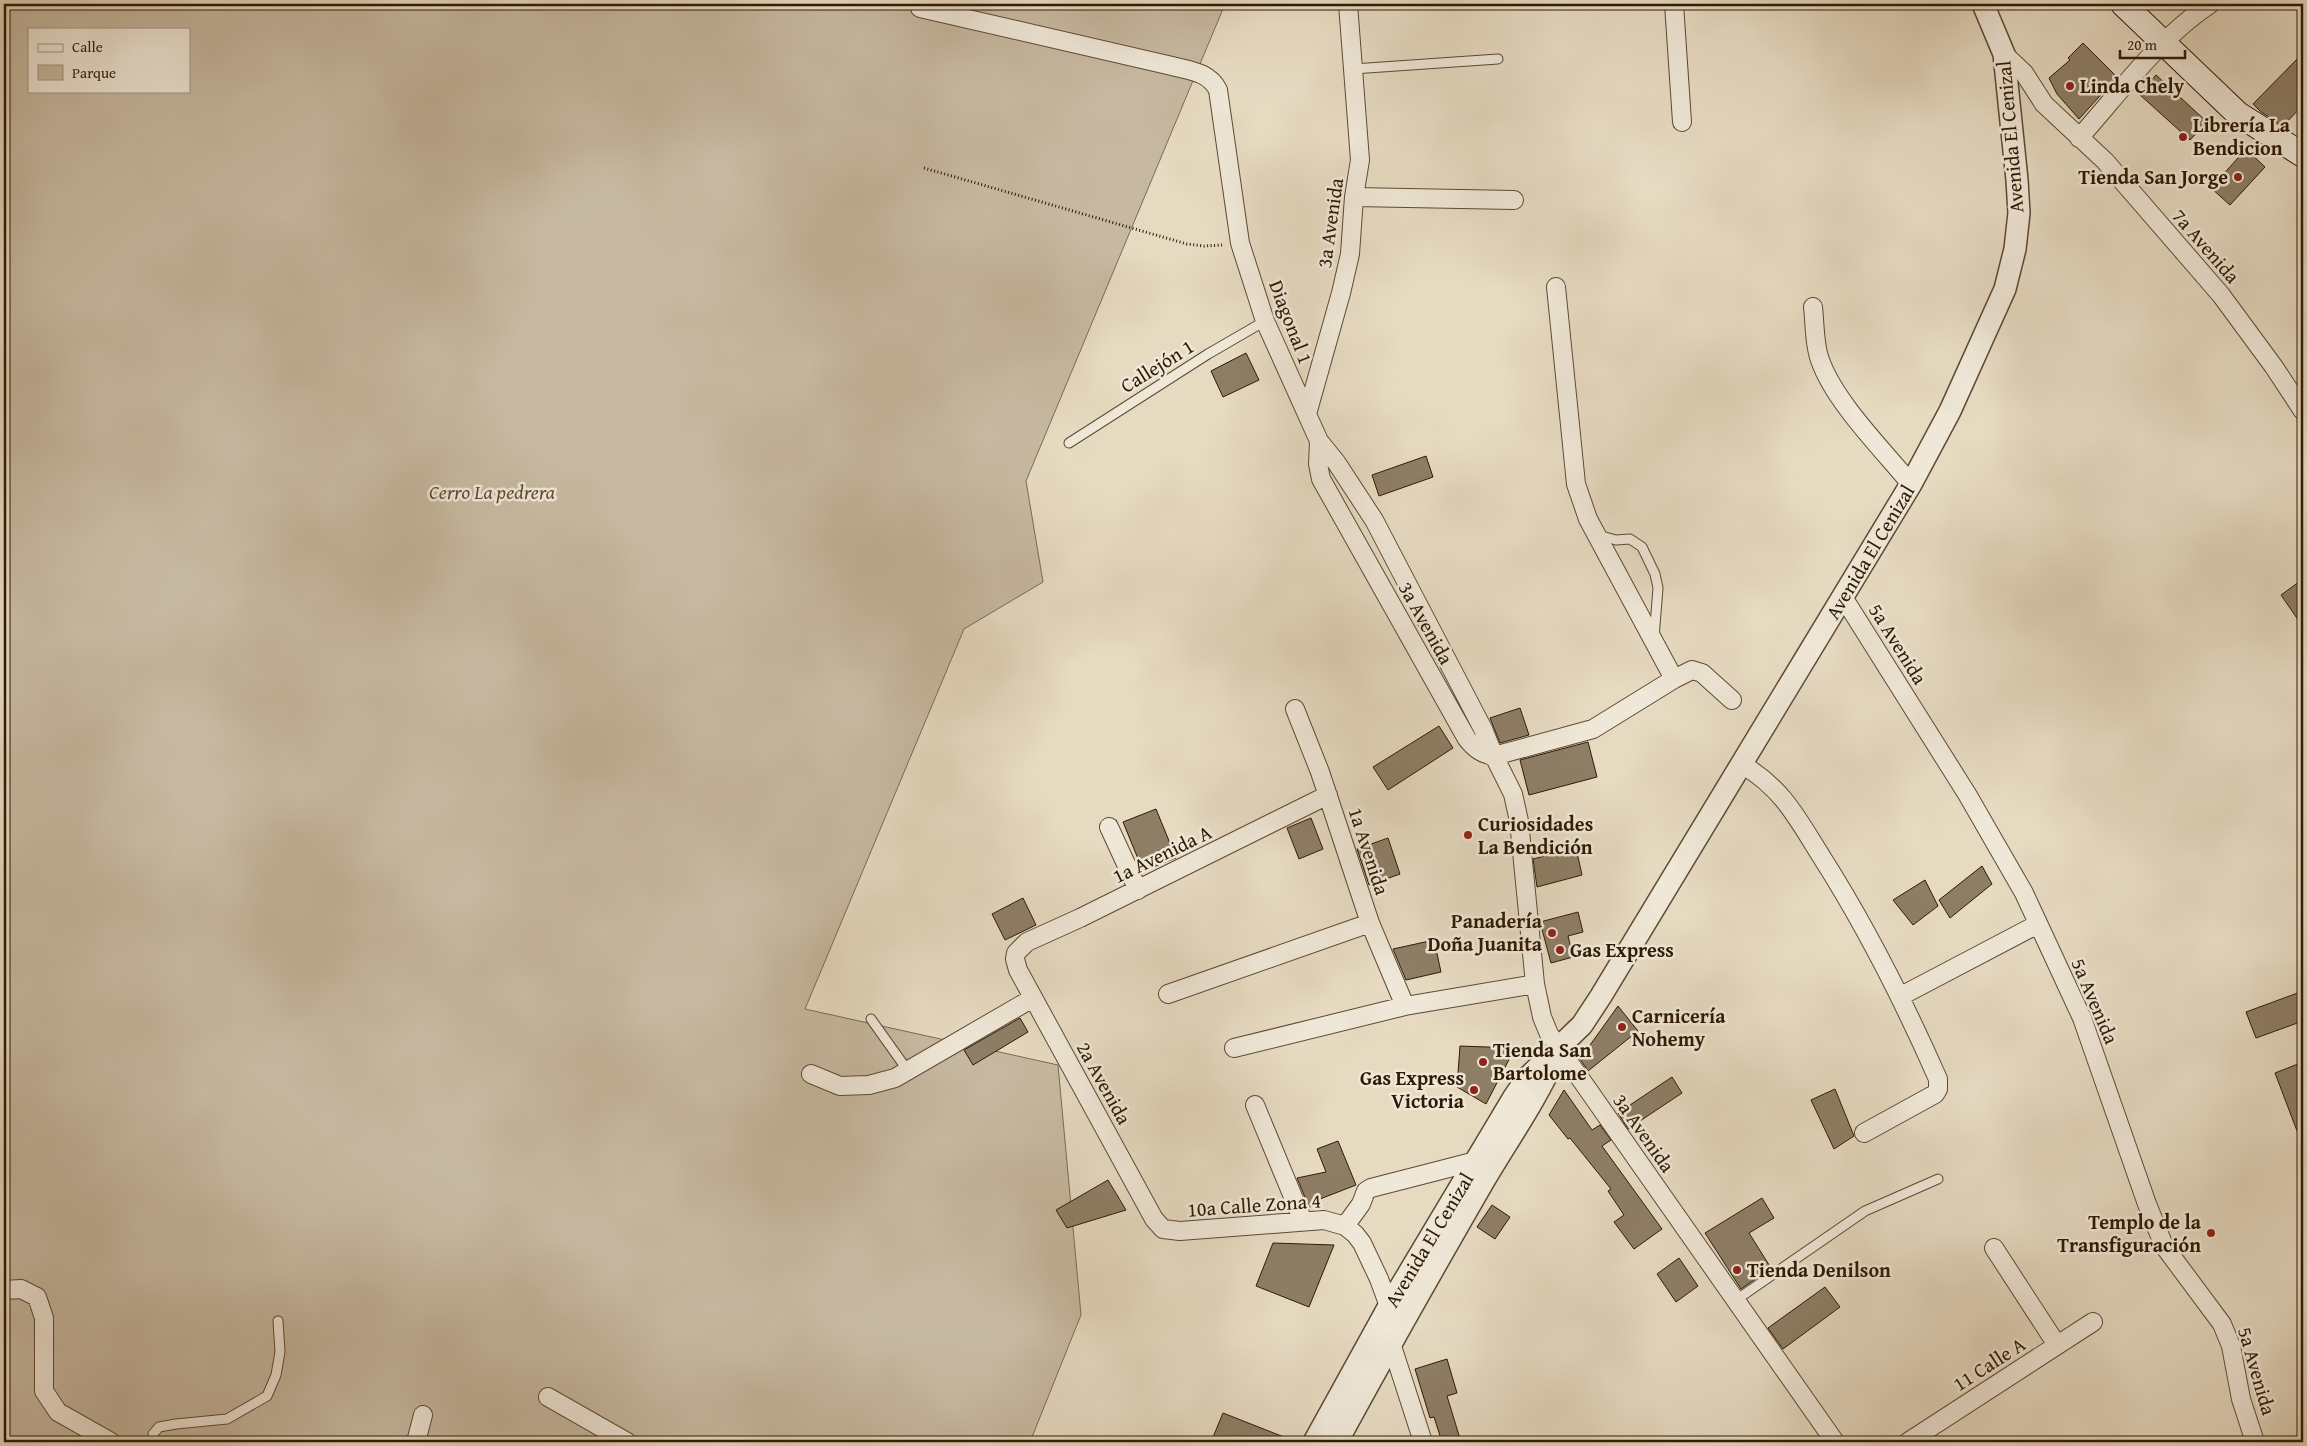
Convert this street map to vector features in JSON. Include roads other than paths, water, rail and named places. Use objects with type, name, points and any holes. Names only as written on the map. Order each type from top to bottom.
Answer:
[{"type":"main road","points":[[2123,4],[2238,114],[2303,155]]},
{"type":"street","name":"3a Avenida","points":[[1348,4],[1360,160],[1354,197],[1350,254],[1307,414],[1319,441],[1336,462],[1378,527],[1484,729],[1494,756],[1505,774],[1513,794],[1519,821],[1535,984],[1542,1016],[1559,1049],[1835,1442]]},
{"type":"street","points":[[1674,4],[1682,122]]},
{"type":"street","name":"Avenida El Cenizal","points":[[1314,1442],[1389,1306],[1483,1166],[1534,1101],[1559,1049],[1582,1025],[1601,996],[1742,765],[1911,484],[1950,411],[1981,347],[2004,289],[2015,249],[2019,213],[2004,54],[1983,4]]},
{"type":"street","points":[[2079,138],[2164,42],[2189,18],[2210,4]]},
{"type":"street","name":"Diagonal 1","points":[[920,8],[1172,66],[1209,77],[1218,90],[1240,243],[1265,321],[1307,414]]},
{"type":"street","name":"7a Avenida","points":[[2004,54],[2024,72],[2044,104],[2105,161],[2221,295],[2274,367],[2303,411]]},
{"type":"street","points":[[1354,197],[1514,200]]},
{"type":"street","points":[[1556,287],[1576,484],[1580,502],[1653,643],[1674,679]]},
{"type":"street","points":[[1813,307],[1819,358],[1827,378],[1839,397],[1911,484]]},
{"type":"street","name":"3a Avenida","points":[[1319,441],[1318,464],[1321,479],[1467,739],[1474,748],[1494,756]]},
{"type":"street","name":"5a Avenida","points":[[1843,597],[1972,802],[2015,876],[2082,1018],[2147,1204],[2164,1246],[2222,1324],[2227,1335],[2242,1399],[2256,1442]]},
{"type":"street","points":[[1494,756],[1593,729],[1692,670],[1697,670],[1732,700]]},
{"type":"street","name":"1a Avenida","points":[[1295,709],[1328,795],[1370,923],[1405,1006]]},
{"type":"street","points":[[1742,765],[1762,777],[1789,806],[1848,900],[1901,996],[1938,1080],[1938,1089],[1932,1096],[1864,1134]]},
{"type":"street","name":"1a Avenida A","points":[[1016,953],[1027,942],[1138,890],[1328,795]]},
{"type":"street","points":[[1109,827],[1138,890]]},
{"type":"street","points":[[1168,994],[1370,923]]},
{"type":"street","points":[[1901,996],[2038,924]]},
{"type":"street","name":"2a Avenida","points":[[1016,953],[1015,959],[1018,970],[1154,1219],[1163,1229]]},
{"type":"street","points":[[1234,1048],[1405,1006],[1535,984]]},
{"type":"street","points":[[811,1074],[840,1086],[869,1085],[895,1078],[1033,998]]},
{"type":"street","points":[[1255,1105],[1303,1221]]},
{"type":"street","points":[[1345,1226],[1361,1204],[1366,1191],[1371,1188],[1483,1166]]},
{"type":"street","name":"Avenida El Cenizal","points":[[1337,1442],[1483,1166]]},
{"type":"street","name":"10a Calle Zona 4","points":[[1163,1229],[1180,1231],[1303,1221],[1334,1221],[1345,1226],[1362,1243],[1380,1279],[1389,1306]]},
{"type":"street","points":[[1994,1248],[2057,1346]]},
{"type":"street","points":[[4,1290],[21,1289],[36,1297],[44,1318],[44,1390],[58,1412],[111,1442]]},
{"type":"street","points":[[1389,1306],[1390,1343],[1423,1442]]},
{"type":"street","name":"11 Calle A","points":[[1908,1442],[2092,1322]]},
{"type":"street","points":[[548,1397],[627,1442]]},
{"type":"street","points":[[416,1442],[423,1415]]},
{"type":"lane","points":[[1353,69],[1498,59]]},
{"type":"lane","name":"Callejón 1","points":[[1069,443],[1208,354],[1265,321]]},
{"type":"lane","points":[[1596,534],[1609,539],[1630,539],[1642,547],[1655,574],[1658,588],[1657,628],[1653,643]]},
{"type":"lane","points":[[871,1019],[908,1071]]},
{"type":"lane","points":[[1736,1300],[1865,1211],[1938,1179]]},
{"type":"lane","points":[[153,1442],[153,1434],[159,1428],[176,1424],[227,1419],[267,1396],[276,1375],[280,1352],[278,1320]]},
{"type":"place","name":"Linda Chely","points":[[2070,86]]},
{"type":"place","name":"Librería La Bendicion","points":[[2183,137]]},
{"type":"place","name":"Tienda San Jorge","points":[[2238,177]]},
{"type":"place","name":"Curiosidades La Bendición","points":[[1468,835]]},
{"type":"place","name":"Panadería Doña Juanita","points":[[1552,933]]},
{"type":"place","name":"Gas Express","points":[[1560,950]]},
{"type":"place","name":"Carnicería Nohemy","points":[[1622,1027]]},
{"type":"place","name":"Tienda San Bartolome","points":[[1483,1062]]},
{"type":"place","name":"Gas Express Victoria","points":[[1474,1090]]},
{"type":"place","name":"Templo de la Transfiguración","points":[[2211,1233]]},
{"type":"place","name":"Tienda Denilson","points":[[1737,1270]]},
{"type":"park label","name":"Cerro La pedrera","points":[[492,492]]}]
